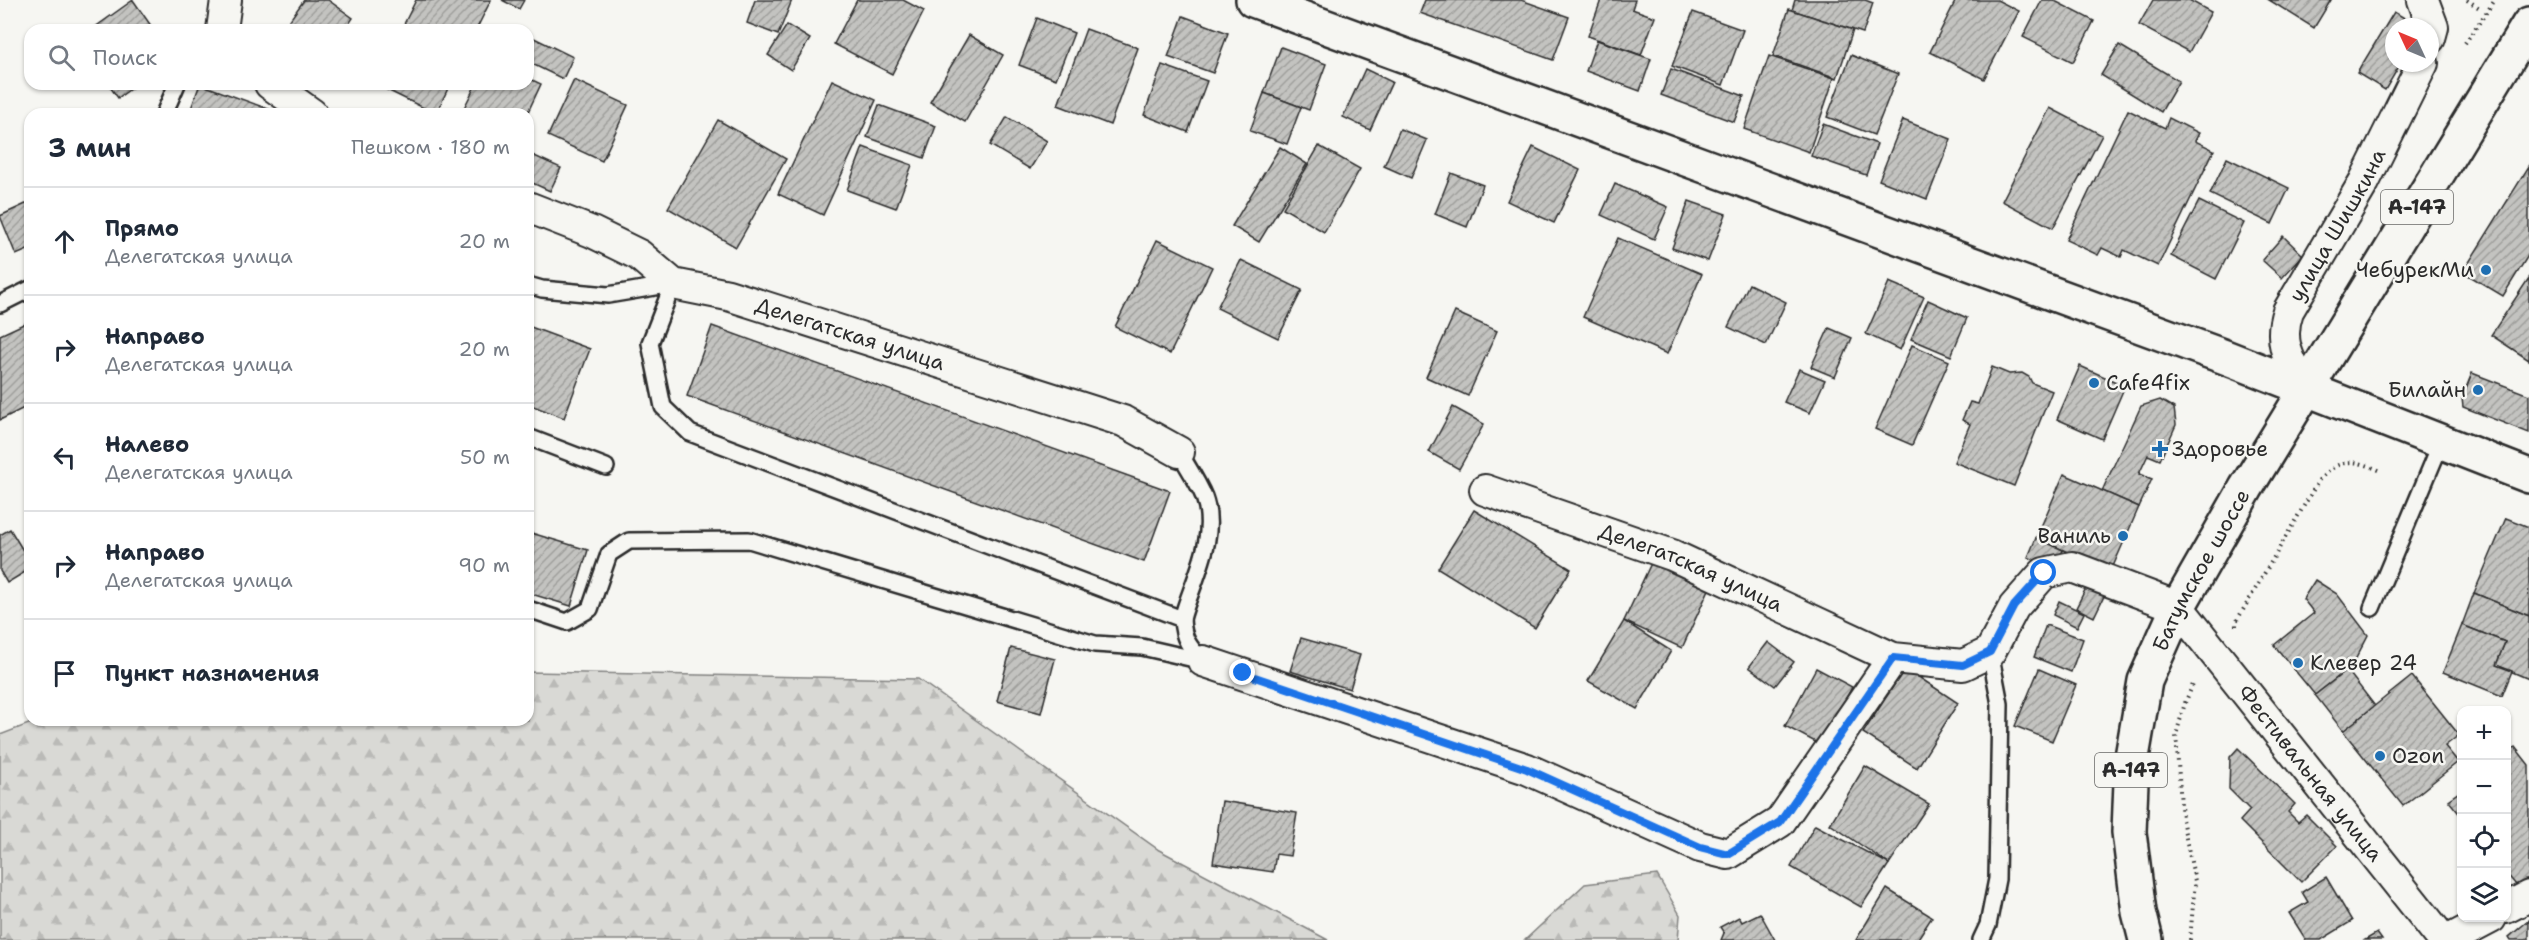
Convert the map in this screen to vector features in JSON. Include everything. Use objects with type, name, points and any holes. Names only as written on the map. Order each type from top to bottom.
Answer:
[{"type":"main road","points":[[1253,0],[2203,349],[2529,476]]},
{"type":"main road","name":"Батумское шоссе","points":[[2146,940],[2139,912],[2129,832],[2132,757],[2145,681],[2178,607],[2305,390],[2529,24]]},
{"type":"street","points":[[223,24],[225,0]]},
{"type":"street","points":[[2423,0],[2433,27],[2444,40]]},
{"type":"street","name":"улица Шишкина","points":[[2305,390],[2286,354],[2283,327],[2288,311],[2364,182],[2419,72]]},
{"type":"street","points":[[278,90],[304,108]]},
{"type":"street","name":"Делегатская улица","points":[[534,209],[592,232],[639,255],[673,284],[728,295],[1122,421],[1179,452]]},
{"type":"street","name":"Делегатская улица","points":[[1485,490],[1672,555],[1893,658],[1963,665],[1990,652]]},
{"type":"street","points":[[1990,652],[2014,606],[2044,573],[2072,567],[2178,607]]},
{"type":"street","name":"Фестивальная улица","points":[[2178,607],[2443,940]]},
{"type":"street","points":[[1203,661],[1527,769],[1700,847],[1728,854],[1780,822],[1893,658]]},
{"type":"street","points":[[2511,905],[2529,896]]},
{"type":"street","points":[[2449,940],[2483,922]]},
{"type":"lane","points":[[209,24],[225,0]]},
{"type":"lane","points":[[167,108],[174,90]]},
{"type":"lane","points":[[534,287],[542,290],[608,295],[673,284]]},
{"type":"lane","points":[[673,284],[650,343],[663,407],[690,433],[1182,619]]},
{"type":"lane","points":[[0,304],[24,292]]},
{"type":"lane","points":[[534,439],[606,467]]},
{"type":"lane","points":[[2372,608],[2441,443]]},
{"type":"lane","points":[[1179,452],[1204,498],[1208,525],[1204,556],[1188,594],[1182,619],[1183,635],[1189,646],[1203,661]]},
{"type":"lane","points":[[534,611],[567,622],[590,609],[609,554],[629,541],[748,540],[1095,644],[1142,647],[1203,661]]},
{"type":"lane","points":[[1981,940],[1988,925],[1997,879],[2000,704],[1990,652]]},
{"type":"path","points":[[2467,0],[2481,9]]},
{"type":"path","points":[[2444,40],[2463,46],[2495,0]]},
{"type":"path","points":[[2242,612],[2319,480],[2331,468],[2344,462],[2362,463],[2381,471]]},
{"type":"path","points":[[2190,940],[2195,881],[2182,819],[2176,735],[2185,703],[2198,674]]},
{"type":"green space","points":[[534,672],[918,679],[1159,850],[1328,940],[0,940],[0,735],[24,726],[534,726]]},
{"type":"green space","points":[[1657,875],[1680,915],[1678,940],[1525,940],[1585,884]]},
{"type":"building","points":[[133,0],[150,24],[99,24]]},
{"type":"building","points":[[304,0],[328,0],[353,18],[349,24],[287,24]]},
{"type":"building","points":[[416,0],[491,0],[479,24],[404,24]]},
{"type":"building","points":[[502,0],[524,0],[519,9]]},
{"type":"building","points":[[755,0],[792,0],[778,35],[747,23]]},
{"type":"building","points":[[857,0],[903,0],[924,11],[892,74],[834,44]]},
{"type":"building","points":[[1425,0],[1521,0],[1569,17],[1553,60],[1420,13]]},
{"type":"building","points":[[1601,0],[1635,0],[1632,9],[1655,17],[1641,55],[1588,36]]},
{"type":"building","points":[[1795,0],[1865,0],[1873,3],[1863,33],[1792,10]]},
{"type":"building","points":[[1956,0],[1997,0],[2019,11],[1984,79],[1930,52]]},
{"type":"building","points":[[2042,0],[2053,0],[2094,21],[2073,62],[2023,37]]},
{"type":"building","points":[[2153,0],[2189,0],[2211,12],[2189,52],[2139,25]]},
{"type":"building","points":[[2269,0],[2331,0],[2314,28]]},
{"type":"building","points":[[1789,9],[1853,30],[1837,78],[1773,56]]},
{"type":"building","points":[[1693,12],[1743,30],[1723,85],[1672,66]]},
{"type":"building","points":[[2394,12],[2404,18],[2390,18]]},
{"type":"building","points":[[1183,16],[1228,33],[1213,73],[1168,57]]},
{"type":"building","points":[[1037,18],[1074,33],[1056,79],[1019,65]]},
{"type":"building","points":[[787,25],[810,39],[791,70],[768,55]]},
{"type":"building","points":[[2385,27],[2385,72],[2396,72],[2385,90],[2357,73]]},
{"type":"building","points":[[1086,29],[1138,48],[1110,125],[1058,105]]},
{"type":"building","points":[[969,35],[1003,55],[965,122],[930,102]]},
{"type":"building","points":[[534,38],[573,57],[563,79],[534,65]]},
{"type":"building","points":[[1597,40],[1651,59],[1640,91],[1586,71]]},
{"type":"building","points":[[2119,45],[2179,81],[2161,112],[2101,75]]},
{"type":"building","points":[[1281,47],[1326,64],[1309,110],[1264,93]]},
{"type":"building","points":[[1851,55],[1898,74],[1874,135],[1827,117]]},
{"type":"building","points":[[1769,56],[1834,78],[1809,152],[1744,129]]},
{"type":"building","points":[[1162,65],[1207,81],[1188,132],[1144,115]]},
{"type":"building","points":[[1365,69],[1392,82],[1370,130],[1343,117]]},
{"type":"building","points":[[1671,69],[1744,96],[1734,122],[1661,95]]},
{"type":"building","points":[[574,80],[628,105],[602,161],[548,136]]},
{"type":"building","points":[[832,80],[876,100],[823,215],[778,194]]},
{"type":"building","points":[[534,81],[541,84],[530,108],[464,108],[473,90],[534,90]]},
{"type":"building","points":[[112,90],[129,90],[118,98]]},
{"type":"building","points":[[198,90],[216,90],[266,108],[191,108]]},
{"type":"building","points":[[387,90],[447,90],[439,108],[424,108]]},
{"type":"building","points":[[1264,93],[1301,107],[1287,144],[1250,131]]},
{"type":"building","points":[[879,105],[936,126],[924,158],[867,137]]},
{"type":"building","points":[[2050,108],[2102,135],[2053,228],[2002,201]]},
{"type":"building","points":[[2128,110],[2165,128],[2169,118],[2199,133],[2195,141],[2214,150],[2158,266],[2124,250],[2121,257],[2102,248],[2098,255],[2066,240]]},
{"type":"building","points":[[1007,117],[1047,141],[1030,169],[990,145]]},
{"type":"building","points":[[718,120],[786,159],[736,247],[668,208]]},
{"type":"building","points":[[1903,120],[1951,139],[1927,199],[1879,180]]},
{"type":"building","points":[[1823,124],[1877,144],[1866,175],[1811,156]]},
{"type":"building","points":[[1400,129],[1427,140],[1411,178],[1384,166]]},
{"type":"building","points":[[1319,146],[1360,169],[1324,232],[1283,208]]},
{"type":"building","points":[[863,147],[912,165],[896,208],[847,190]]},
{"type":"building","points":[[1280,147],[1307,164],[1259,242],[1232,226]]},
{"type":"building","points":[[1533,147],[1580,170],[1554,223],[1507,201]]},
{"type":"building","points":[[534,156],[561,168],[550,191],[534,184]]},
{"type":"building","points":[[2227,158],[2289,188],[2272,224],[2210,194]]},
{"type":"building","points":[[2529,166],[2529,254],[2503,296],[2463,272]]},
{"type":"building","points":[[1451,173],[1483,185],[1467,227],[1435,214]]},
{"type":"building","points":[[1615,184],[1668,207],[1654,239],[1601,215]]},
{"type":"building","points":[[1689,201],[1726,214],[1708,261],[1672,248]]},
{"type":"building","points":[[2199,201],[2244,223],[2216,279],[2171,256]]},
{"type":"building","points":[[24,205],[24,252],[16,255],[0,216]]},
{"type":"building","points":[[2283,236],[2303,255],[2282,278],[2262,260]]},
{"type":"building","points":[[1618,238],[1702,274],[1667,354],[1583,317]]},
{"type":"building","points":[[1157,240],[1212,267],[1170,354],[1115,327]]},
{"type":"building","points":[[1241,260],[1302,290],[1278,338],[1217,308]]},
{"type":"building","points":[[2529,278],[2529,360],[2491,335]]},
{"type":"building","points":[[1889,282],[1924,297],[1900,350],[1866,334]]},
{"type":"building","points":[[1749,284],[1786,302],[1766,345],[1728,327]]},
{"type":"building","points":[[1928,300],[1967,318],[1951,356],[1911,339]]},
{"type":"building","points":[[1455,312],[1497,331],[1468,396],[1426,377]]},
{"type":"building","points":[[24,324],[24,408],[0,420],[0,335]]},
{"type":"building","points":[[712,326],[1170,491],[1144,562],[687,396]]},
{"type":"building","points":[[534,328],[590,349],[564,418],[534,406]]},
{"type":"building","points":[[1829,328],[1852,338],[1835,377],[1811,367]]},
{"type":"building","points":[[1912,345],[1949,361],[1912,445],[1875,429]]},
{"type":"building","points":[[2080,366],[2125,386],[2102,439],[2057,419]]},
{"type":"building","points":[[1992,367],[2009,374],[2022,373],[2029,377],[2032,383],[2052,391],[2014,486],[1954,462],[1970,424],[1962,420],[1970,402],[1978,404]]},
{"type":"building","points":[[1799,369],[1825,380],[1810,413],[1784,402]]},
{"type":"building","points":[[2472,373],[2529,395],[2529,433],[2463,407],[2462,398]]},
{"type":"building","points":[[2160,400],[2174,408],[2176,425],[2160,460],[2148,455],[2139,474],[2152,479],[2139,507],[2102,491],[2141,406]]},
{"type":"building","points":[[1453,407],[1484,424],[1459,469],[1429,452]]},
{"type":"building","points":[[2064,474],[2139,507],[2111,571],[2036,538]]},
{"type":"building","points":[[1474,510],[1571,569],[1535,628],[1438,568]]},
{"type":"building","points":[[2506,518],[2529,527],[2529,616],[2474,593]]},
{"type":"building","points":[[10,529],[24,552],[24,573],[7,583],[0,571],[0,535]]},
{"type":"building","points":[[534,534],[588,550],[571,606],[534,595]]},
{"type":"building","points":[[2036,538],[2063,550],[2054,569],[2028,557]]},
{"type":"building","points":[[1653,559],[1711,585],[1682,648],[1624,621]]},
{"type":"building","points":[[2315,580],[2337,594],[2368,635],[2352,666],[2315,695],[2274,645],[2314,613],[2303,599]]},
{"type":"building","points":[[2088,584],[2106,592],[2094,617],[2076,608]]},
{"type":"building","points":[[2474,593],[2529,616],[2529,679],[2496,665],[2505,642],[2462,625]]},
{"type":"building","points":[[2059,601],[2084,613],[2077,627],[2053,615]]},
{"type":"building","points":[[1624,621],[1671,651],[1637,709],[1588,681]]},
{"type":"building","points":[[2046,625],[2083,639],[2071,672],[2034,657]]},
{"type":"building","points":[[2462,625],[2505,642],[2496,665],[2512,671],[2502,696],[2443,672]]},
{"type":"building","points":[[1301,638],[1360,655],[1350,689],[1290,671]]},
{"type":"building","points":[[1768,642],[1794,662],[1775,686],[1749,667]]},
{"type":"building","points":[[1011,648],[1055,659],[1041,713],[997,701]]},
{"type":"building","points":[[1816,668],[1852,687],[1821,745],[1785,726]]},
{"type":"building","points":[[1905,668],[1958,703],[1917,768],[1863,733]]},
{"type":"building","points":[[2039,669],[2076,685],[2052,741],[2015,726]]},
{"type":"building","points":[[2347,670],[2375,706],[2343,731],[2315,695]]},
{"type":"building","points":[[2412,676],[2457,732],[2457,737],[2445,746],[2457,763],[2403,806],[2343,731]]},
{"type":"building","points":[[2515,747],[2529,765],[2529,884],[2521,891],[2511,879],[2511,750]]},
{"type":"building","points":[[2238,748],[2295,804],[2288,812],[2298,822],[2306,815],[2337,846],[2301,882],[2240,821],[2250,810],[2229,789],[2230,757]]},
{"type":"building","points":[[1865,766],[1929,804],[1889,864],[1830,824]]},
{"type":"building","points":[[2457,794],[2457,811],[2448,800]]},
{"type":"building","points":[[1222,801],[1297,813],[1290,856],[1276,854],[1273,872],[1213,863]]},
{"type":"building","points":[[1815,825],[1889,864],[1861,907],[1791,867]]},
{"type":"building","points":[[2326,877],[2352,921],[2321,940],[2306,940],[2289,913],[2308,902],[2302,892]]},
{"type":"building","points":[[1887,889],[1932,917],[1917,940],[1856,940]]},
{"type":"building","points":[[1760,913],[1775,940],[1721,940],[1724,933],[1720,927],[1739,917],[1742,922]]},
{"type":"building","points":[[2529,920],[2529,940],[2511,940],[2509,937]]},
{"type":"building","points":[[2377,933],[2382,940],[2365,940]]},
{"type":"place","name":"ЧебурекМи","points":[[2486,270]]},
{"type":"place","name":"Cafe4fix","points":[[2094,383]]},
{"type":"place","name":"Билайн","points":[[2478,390]]},
{"type":"place","name":"Здоровье","points":[[2160,449]]},
{"type":"place","name":"Ваниль","points":[[2123,536]]},
{"type":"place","name":"Клевер 24","points":[[2298,663]]},
{"type":"place","name":"Ozon","points":[[2380,756]]},
{"type":"route","points":[[1243,673],[1527,769],[1700,847],[1728,854],[1780,822],[1893,658],[1963,665],[1990,652],[2014,606],[2044,573]]}]
